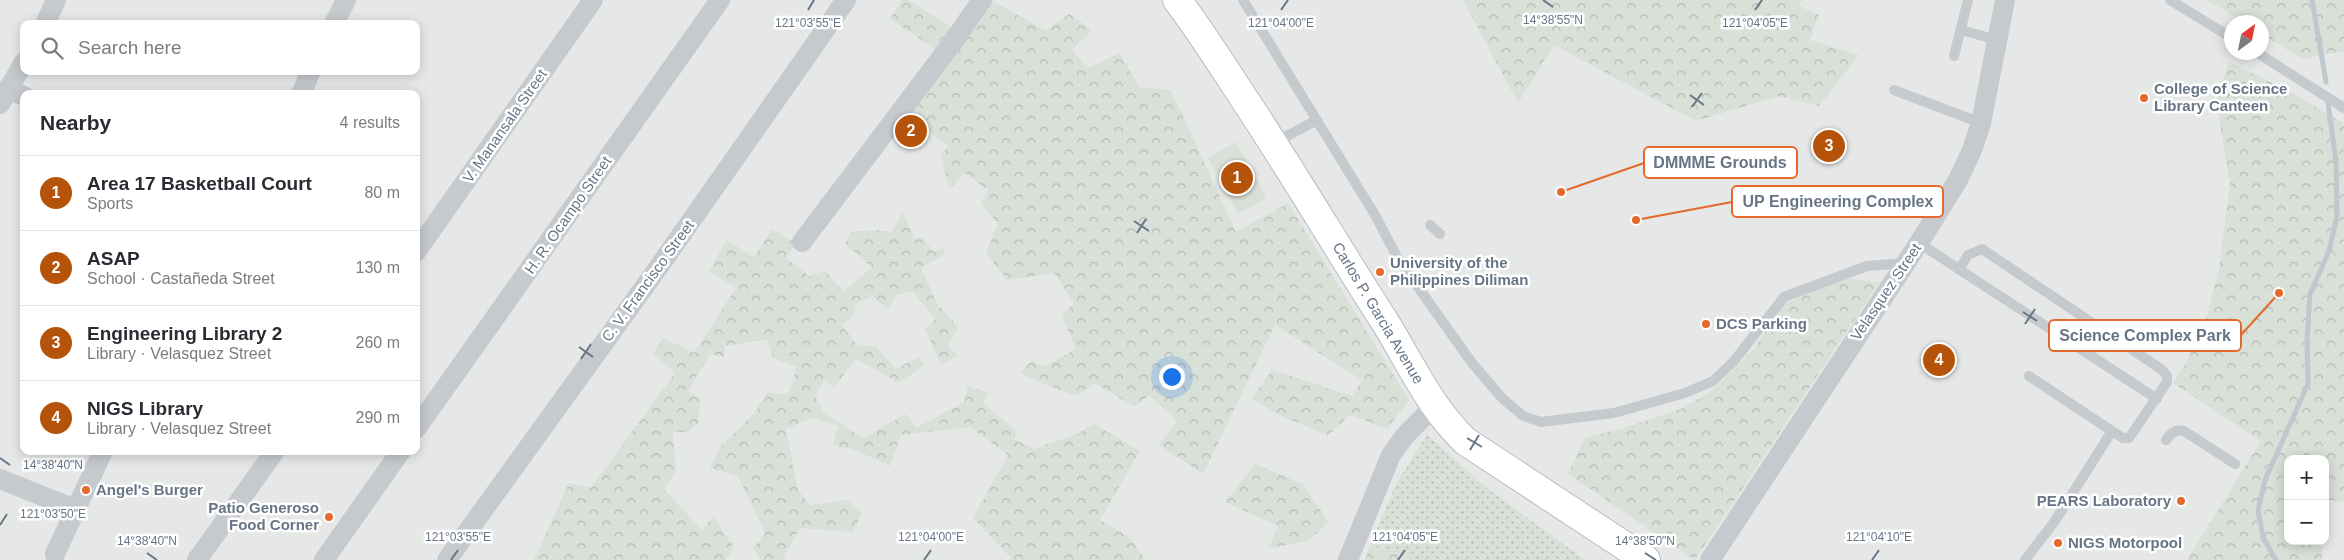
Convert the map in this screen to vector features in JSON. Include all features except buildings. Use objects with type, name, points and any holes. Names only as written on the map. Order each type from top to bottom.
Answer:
[{"type":"main road","name":"Carlos P. Garcia Avenue","points":[[1177,0],[1274,143],[1404,352],[1434,406],[1465,441],[1646,560]]},
{"type":"street","points":[[47,20],[56,0]]},
{"type":"street","points":[[336,20],[346,0]]},
{"type":"street","name":"V. Manansala Street","points":[[420,246],[593,0]]},
{"type":"street","name":"H. R. Ocampo Street","points":[[420,423],[720,0]]},
{"type":"street","name":"C. V. Francisco Street","points":[[447,560],[658,268],[846,0]]},
{"type":"street","points":[[802,242],[950,46],[982,0]]},
{"type":"street","name":"Velasquez Street","points":[[1710,560],[1919,243],[1958,180],[1972,150],[1981,123],[2005,0]]},
{"type":"street","points":[[10,96],[20,72]]},
{"type":"street","points":[[303,90],[309,75]]},
{"type":"street","points":[[1348,560],[1391,456],[1404,437],[1434,406]]},
{"type":"street","points":[[54,554],[101,455]]},
{"type":"street","points":[[198,560],[272,455]]},
{"type":"street","points":[[324,560],[398,455]]},
{"type":"street","points":[[0,479],[75,510]]},
{"type":"lane","points":[[1243,0],[1375,215],[1398,259],[1472,363],[1502,398],[1523,416],[1541,422],[1614,413],[1685,393],[1713,381],[1734,361],[1784,297],[1867,266],[1905,263]]},
{"type":"lane","points":[[1954,56],[1968,0]]},
{"type":"lane","points":[[2170,0],[2224,33]]},
{"type":"lane","points":[[1961,30],[1997,40]]},
{"type":"lane","points":[[2269,60],[2344,108]]},
{"type":"lane","points":[[1894,90],[1981,123]]},
{"type":"lane","points":[[1274,143],[1317,120]]},
{"type":"lane","points":[[1430,225],[1440,234]]},
{"type":"lane","points":[[1919,243],[2157,399]]},
{"type":"lane","points":[[1959,270],[1968,255],[1982,249],[2161,369],[2167,376],[2167,382],[2129,438],[2124,438],[2029,376]]},
{"type":"lane","points":[[2166,440],[2171,433],[2179,430],[2184,431],[2235,464]]},
{"type":"lane","points":[[2025,560],[2055,521],[2112,431]]},
{"type":"shaded area","name":"University of the Philippines Diliman","points":[[0,0],[2344,0],[2344,560],[0,560]]},
{"type":"green space","points":[[902,0],[908,0],[965,35],[991,0],[1046,31],[1069,14],[1092,30],[1072,50],[1088,68],[1120,53],[1139,87],[1171,90],[1236,232],[1288,203],[1409,400],[1387,429],[1350,415],[1328,435],[1280,416],[1252,398],[1272,370],[1352,396],[1362,380],[1275,325],[1203,474],[1159,445],[1177,421],[1149,395],[1135,407],[1094,383],[1077,396],[1020,373],[1031,361],[1045,366],[1076,349],[1062,316],[1074,303],[1054,273],[1007,280],[986,253],[998,224],[981,203],[988,190],[965,173],[949,189],[941,156],[948,146],[895,106],[935,49],[890,19]]},
{"type":"green space","points":[[1463,0],[1801,0],[1799,6],[1819,15],[1810,40],[1859,55],[1819,106],[1779,96],[1696,121],[1554,45],[1518,103]]},
{"type":"green space","points":[[2207,0],[2344,0],[2344,51],[2302,59],[2269,38],[2269,15],[2232,15]]},
{"type":"green space","points":[[2229,62],[2286,89],[2343,123],[2344,127],[2344,501],[2329,500],[2329,455],[2284,455],[2284,545],[2323,545],[2322,560],[2187,560],[2261,441],[2173,383],[2186,363],[2207,316],[2219,269],[2230,183],[2216,99]]},
{"type":"green space","points":[[1236,142],[1267,198],[1238,214],[1208,158]]},
{"type":"green space","points":[[903,212],[914,239],[922,237],[933,251],[944,248],[944,255],[921,267],[936,302],[958,327],[948,346],[958,356],[941,365],[925,329],[935,319],[913,291],[896,295],[888,309],[872,296],[856,304],[854,315],[842,325],[858,346],[876,346],[896,369],[919,357],[924,365],[900,383],[856,359],[834,387],[824,380],[815,396],[824,413],[863,438],[906,414],[916,428],[964,402],[968,386],[989,393],[983,403],[1017,432],[1014,439],[1034,449],[1077,434],[1094,424],[1140,451],[1100,520],[1129,537],[1146,560],[1010,560],[1011,558],[973,518],[1008,455],[970,427],[901,435],[890,466],[853,449],[833,445],[838,426],[813,417],[786,429],[798,490],[810,505],[848,500],[862,513],[853,532],[800,528],[784,555],[786,560],[761,560],[753,548],[765,533],[738,476],[710,468],[721,446],[754,414],[767,392],[788,395],[797,367],[773,358],[767,339],[725,346],[724,357],[710,354],[688,391],[701,399],[698,423],[688,432],[673,432],[676,472],[664,489],[702,530],[713,516],[734,547],[726,560],[534,560],[569,483],[591,488],[675,373],[653,354],[663,338],[694,353],[736,288],[709,271],[727,240],[754,257],[772,229],[796,243],[786,258],[809,276],[825,271],[844,292],[872,267],[845,244],[851,232],[875,230],[892,232]]},
{"type":"green space","points":[[1847,278],[1879,283],[1695,560],[1568,474],[1585,438],[1624,428],[1681,409],[1713,390],[1754,349],[1784,304]]},
{"type":"green space","points":[[1427,435],[1487,488],[1585,560],[1418,560],[1371,543],[1397,482]]},
{"type":"green space","points":[[1255,464],[1303,484],[1328,522],[1310,540],[1268,549],[1278,526],[1225,502]]},
{"type":"green space","points":[[1371,543],[1418,560],[1365,560]]},
{"type":"waterway","points":[[2312,0],[2326,82]]},
{"type":"waterway","points":[[2276,560],[2263,537],[2258,510],[2265,480],[2308,384],[2307,342],[2310,294],[2329,251],[2337,216],[2336,161],[2328,103]]},
{"type":"place","name":"College of Science Library Canteen","points":[[2144,98]]},
{"type":"place","name":"ASAP","points":[[911,131]]},
{"type":"place","name":"Engineering Library 2","points":[[1829,146]]},
{"type":"place","name":"Area 17 Basketball Court","points":[[1237,178]]},
{"type":"place","name":"DMMME Grounds","points":[[1561,192]]},
{"type":"place","name":"UP Engineering Complex","points":[[1636,220]]},
{"type":"place","name":"University of the Philippines Diliman","points":[[1380,272]]},
{"type":"place","name":"Science Complex Park","points":[[2279,293]]},
{"type":"place","name":"DCS Parking","points":[[1706,324]]},
{"type":"place","name":"NIGS Library","points":[[1939,360]]},
{"type":"place","name":"Angel's Burger","points":[[86,490]]},
{"type":"place","name":"PEARS Laboratory","points":[[2181,501]]},
{"type":"place","name":"Patio Generoso Food Corner","points":[[329,517]]},
{"type":"place","name":"NIGS Motorpool","points":[[2058,543]]}]
